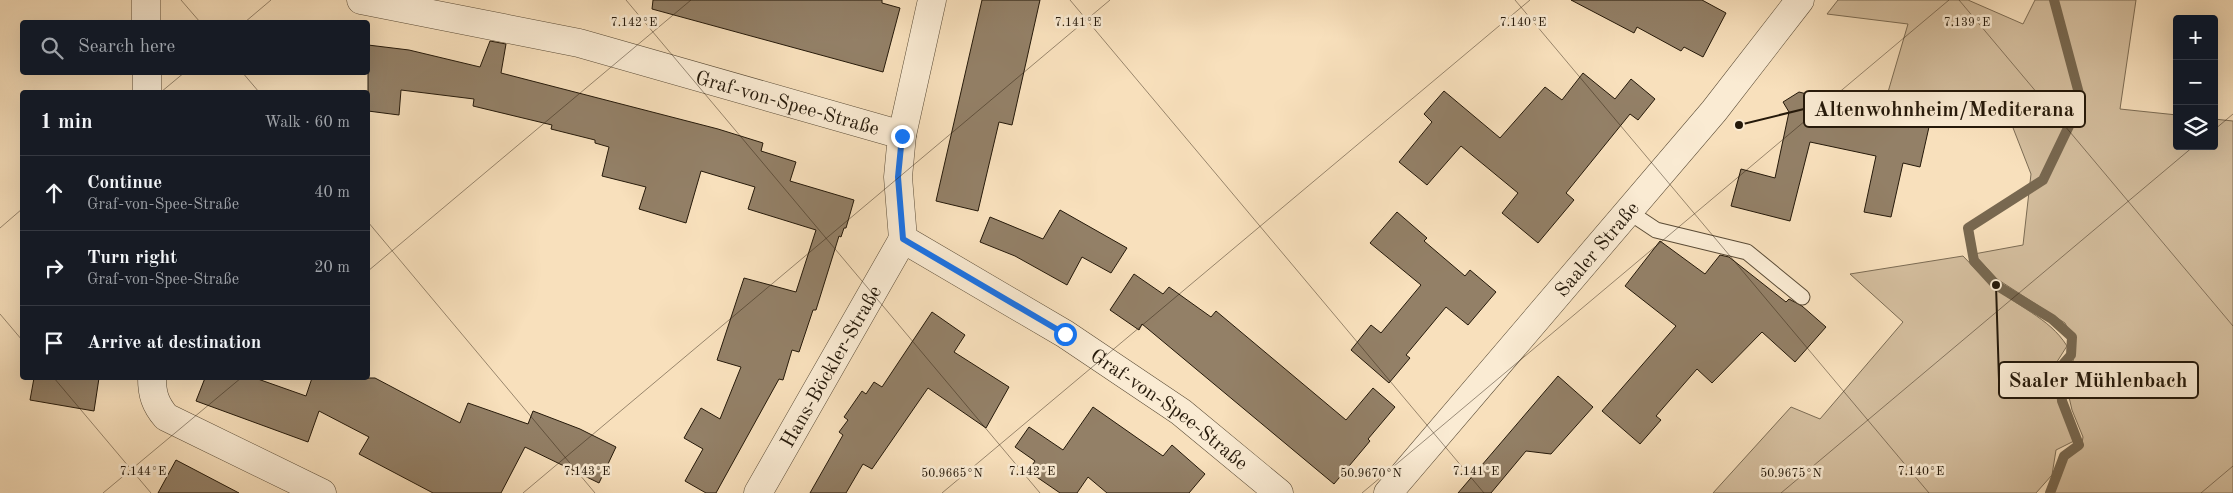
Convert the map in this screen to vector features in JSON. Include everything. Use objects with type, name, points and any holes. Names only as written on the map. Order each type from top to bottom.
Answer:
[{"type":"street","points":[[146,0],[146,20]]},
{"type":"street","name":"Graf-von-Spee-Straße","points":[[361,0],[579,43],[902,136],[898,177],[903,239],[1065,334],[1181,412],[1280,493]]},
{"type":"street","points":[[902,136],[932,0]]},
{"type":"street","name":"Saaler Straße","points":[[1388,493],[1714,111],[1800,0]]},
{"type":"street","points":[[147,75],[147,90]]},
{"type":"street","name":"Hans-Böckler-Straße","points":[[758,493],[903,239]]},
{"type":"street","points":[[152,380],[152,393],[158,407],[166,417],[322,493]]},
{"type":"lane","points":[[1629,212],[1656,230],[1747,252],[1802,297]]},
{"type":"shaded area","points":[[1838,0],[1968,0],[2023,24],[2035,0],[2136,0],[2120,109],[2173,115],[2173,150],[2218,150],[2218,119],[2233,121],[2233,493],[2049,493],[2061,476],[2066,456],[2081,449],[2083,437],[2072,410],[2063,371],[2073,362],[2075,343],[2065,323],[1997,279],[1974,254],[2023,245],[2031,174],[2001,97],[1888,92],[1908,24],[1827,14]]},
{"type":"shaded area","points":[[1963,256],[2000,292],[2051,327],[2067,346],[2053,368],[2062,409],[2074,441],[2056,450],[2052,475],[2036,493],[1713,493],[1791,407],[1820,419],[1903,322],[1850,274]]},
{"type":"building","points":[[653,0],[882,0],[882,3],[900,8],[883,72],[652,9]]},
{"type":"building","points":[[982,0],[1040,0],[1012,125],[999,122],[978,211],[936,201]]},
{"type":"building","points":[[1571,0],[1702,0],[1726,13],[1703,57],[1684,47],[1681,51],[1637,27],[1634,33]]},
{"type":"building","points":[[490,41],[506,44],[501,73],[718,129],[763,143],[761,151],[796,162],[790,181],[854,200],[846,228],[844,228],[841,237],[839,236],[816,310],[813,310],[799,352],[792,350],[783,380],[779,379],[716,493],[706,493],[685,481],[703,449],[684,438],[701,408],[720,419],[741,367],[717,360],[744,278],[796,292],[816,230],[748,209],[755,187],[701,171],[686,223],[639,209],[646,187],[602,176],[609,147],[595,143],[595,140],[551,129],[552,125],[473,106],[474,99],[401,90],[399,115],[370,111],[368,75],[370,75],[370,45],[409,50],[480,67]]},
{"type":"building","points":[[1583,73],[1615,99],[1631,79],[1655,99],[1638,120],[1630,114],[1566,193],[1574,200],[1538,243],[1502,213],[1518,193],[1461,146],[1427,185],[1399,162],[1432,122],[1424,114],[1444,91],[1500,138],[1545,87],[1562,100]]},
{"type":"building","points":[[1799,92],[1838,102],[1837,107],[1929,127],[1920,167],[1903,163],[1891,217],[1864,212],[1876,156],[1810,142],[1790,221],[1731,206],[1741,169],[1775,178],[1789,112],[1783,102]]},
{"type":"building","points":[[1060,210],[1127,248],[1111,273],[1082,257],[1067,285],[1015,256],[980,242],[990,217],[1043,239]]},
{"type":"building","points":[[1397,212],[1427,238],[1424,241],[1465,276],[1470,270],[1496,292],[1468,325],[1446,307],[1406,355],[1410,358],[1389,383],[1351,350],[1371,325],[1381,333],[1421,285],[1370,243]]},
{"type":"building","points":[[1660,241],[1705,274],[1720,255],[1729,257],[1786,302],[1789,299],[1802,306],[1826,327],[1795,362],[1762,332],[1712,383],[1697,369],[1656,416],[1661,420],[1640,444],[1602,411],[1676,326],[1625,286]]},
{"type":"building","points":[[1134,274],[1163,294],[1169,287],[1211,317],[1216,311],[1346,420],[1373,388],[1395,407],[1368,439],[1370,441],[1334,484],[1142,324],[1139,330],[1110,310]]},
{"type":"building","points":[[932,312],[965,335],[954,352],[1009,387],[986,428],[928,388],[872,469],[863,464],[846,493],[810,493],[843,435],[839,432],[848,420],[844,417],[862,391],[866,394],[874,382],[882,387]]},
{"type":"building","points":[[1558,376],[1593,407],[1551,454],[1526,451],[1491,493],[1458,493]]},
{"type":"building","points":[[370,378],[375,378],[460,423],[468,403],[528,424],[533,411],[580,429],[616,447],[599,483],[525,447],[501,493],[433,493],[359,454],[369,437],[319,411],[308,442],[196,401],[204,380],[261,380],[306,396],[311,380],[370,380]]},
{"type":"building","points":[[34,380],[99,380],[94,411],[30,400]]},
{"type":"building","points":[[1093,407],[1163,456],[1172,445],[1205,474],[1189,493],[1107,493],[1088,477],[1077,493],[1060,493],[1028,471],[1035,461],[1015,447],[1029,427],[1063,450]]},
{"type":"building","points":[[176,460],[239,493],[158,493]]},
{"type":"waterway","points":[[2050,493],[2064,456],[2079,445],[2062,401],[2061,386],[2055,373],[2071,355],[2072,337],[2052,319],[1996,285],[1974,261],[1968,228],[2043,180],[2081,101],[2054,0]]},
{"type":"place","name":"Altenwohnheim/Mediterana","points":[[1739,125]]},
{"type":"place","name":"Saaler Mühlenbach","points":[[1996,285]]},
{"type":"route","points":[[902,136],[898,177],[903,239],[1065,334]]}]
